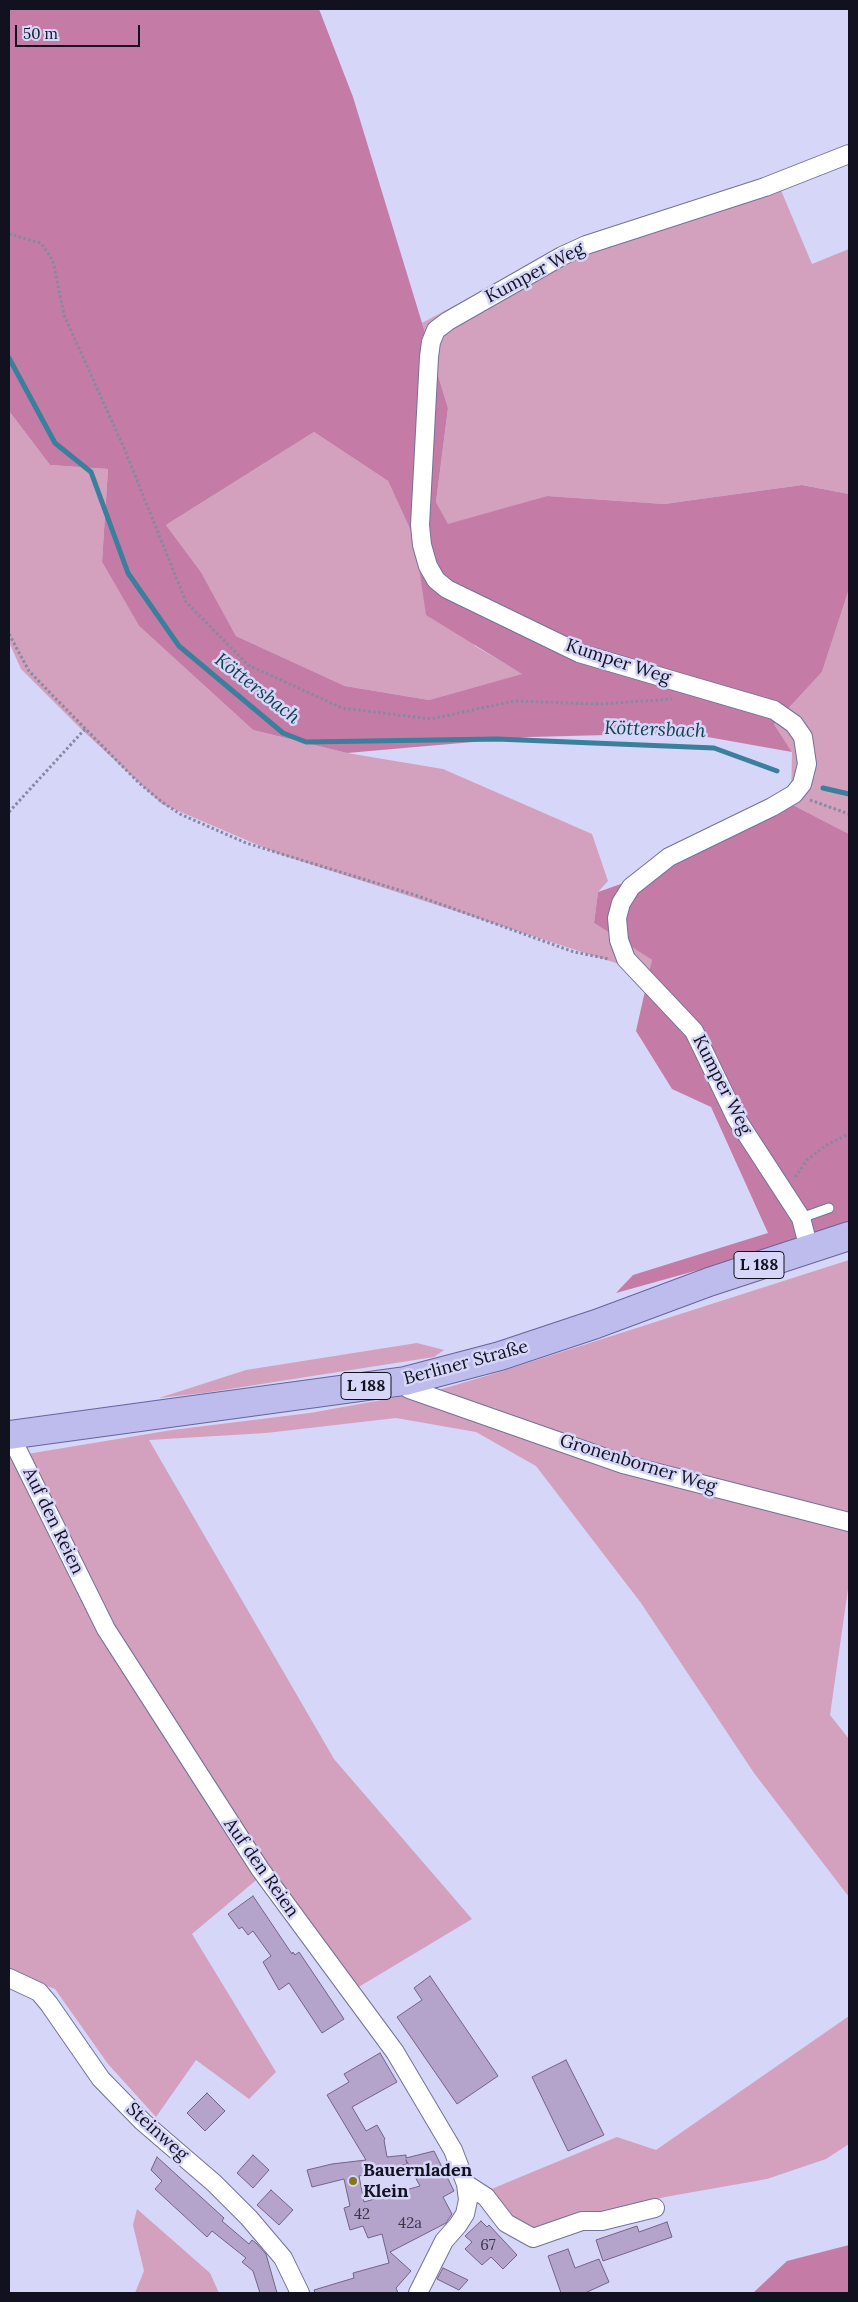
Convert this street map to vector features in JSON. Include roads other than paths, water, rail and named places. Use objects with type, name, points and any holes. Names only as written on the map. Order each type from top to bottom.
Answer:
[{"type":"main road","name":"Berliner Straße","points":[[10,1435],[406,1381],[500,1356],[809,1248],[849,1236]]},
{"type":"street","name":"Kumper Weg","points":[[809,1248],[802,1218],[736,1118],[694,1031],[626,959],[619,940],[617,918],[621,903],[631,886],[669,857],[794,794],[805,774],[808,764],[802,737],[794,724],[786,716],[774,710],[735,697],[579,653],[447,589],[436,580],[428,566],[422,545],[420,525],[429,357],[431,342],[436,330],[448,321],[562,256],[586,245],[765,187],[849,154]]},
{"type":"street","name":"Gronenborner Weg","points":[[406,1381],[409,1388],[623,1464],[849,1522]]},
{"type":"street","name":"Auf den Reien","points":[[10,1435],[106,1629],[260,1869],[395,2052],[453,2150],[466,2184],[468,2200],[465,2214],[444,2241],[418,2293]]},
{"type":"street","name":"Steinweg","points":[[9,1978],[39,1992],[101,2079],[143,2122],[214,2183],[249,2218],[283,2258],[300,2293]]},
{"type":"street","points":[[466,2184],[486,2197],[506,2223],[533,2238],[582,2221],[602,2221],[655,2208]]},
{"type":"lane","points":[[802,1218],[829,1208]]},
{"type":"waterway","name":"Köttersbach","points":[[9,358],[55,443],[91,472],[128,573],[179,646],[283,733],[306,742],[497,739],[714,748],[777,771]]},
{"type":"waterway","name":"Köttersbach","points":[[823,788],[849,794]]},
{"type":"place","name":"Bauernladen Klein","points":[[353,2181]]}]
